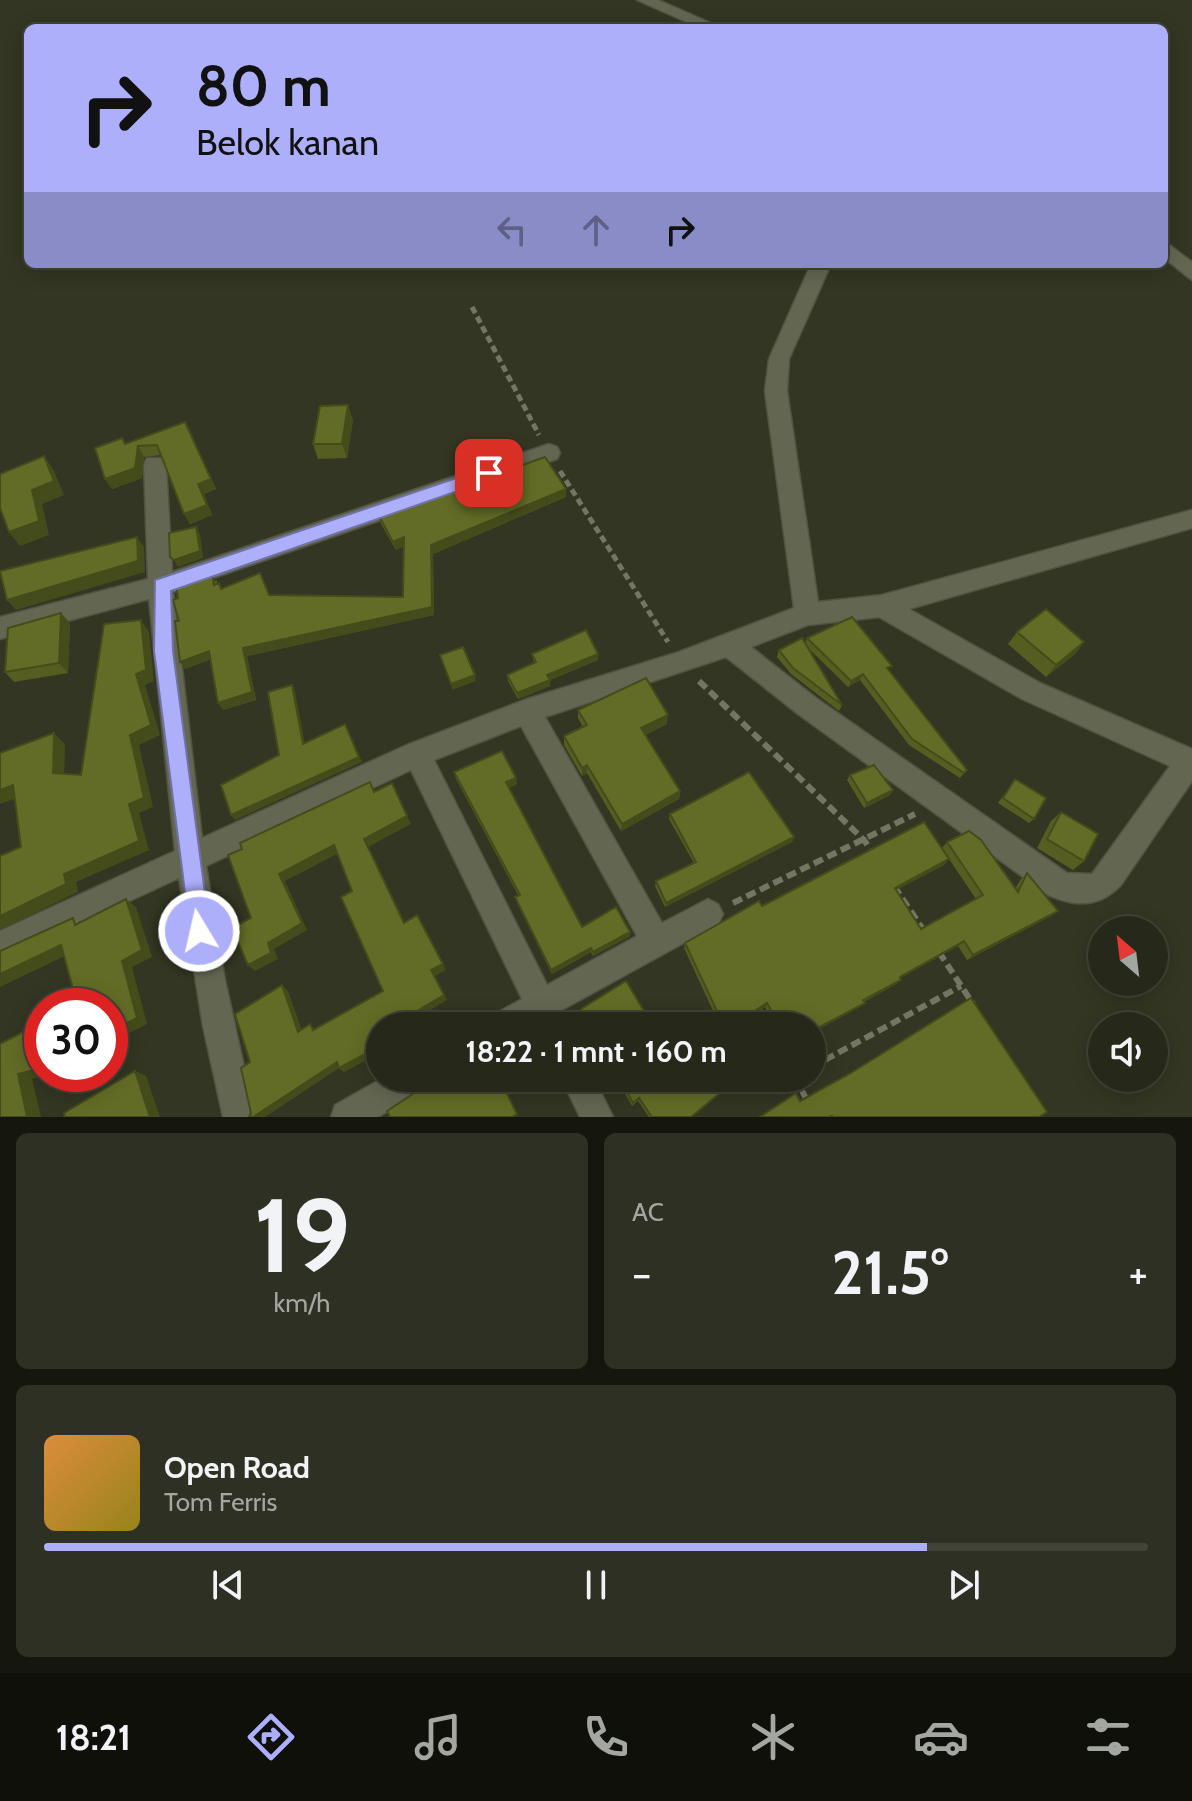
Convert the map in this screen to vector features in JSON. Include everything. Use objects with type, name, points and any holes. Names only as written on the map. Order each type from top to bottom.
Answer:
[{"type":"street","points":[[645,0],[704,24]]},
{"type":"street","points":[[1168,251],[1192,273]]},
{"type":"street","points":[[807,614],[776,391],[779,359],[819,268]]},
{"type":"street","points":[[0,628],[161,586],[549,453]]},
{"type":"street","points":[[155,464],[164,651],[188,859],[215,1023],[239,1117]]},
{"type":"street","points":[[0,946],[417,754],[527,711],[681,663],[807,614],[882,606],[1192,519]]},
{"type":"street","points":[[728,644],[807,706],[1058,885],[1072,890],[1098,888],[1111,875],[1191,762],[1031,691],[882,606]]},
{"type":"street","points":[[527,711],[656,942]]},
{"type":"street","points":[[417,754],[545,1012]]},
{"type":"street","points":[[551,1012],[656,942],[708,914]]},
{"type":"street","points":[[347,1117],[390,1092]]},
{"type":"street","points":[[584,1092],[597,1117]]},
{"type":"path","points":[[472,307],[549,453],[681,663],[864,840],[881,867]]},
{"type":"path","points":[[708,914],[940,801]]},
{"type":"path","points":[[890,880],[979,1012]]},
{"type":"path","points":[[826,1059],[961,986]]},
{"type":"path","points":[[753,998],[760,1012]]},
{"type":"path","points":[[803,1092],[816,1117]]},
{"type":"building","points":[[348,405],[342,444],[313,444],[320,406]]},
{"type":"building","points":[[185,422],[211,479],[198,484],[207,505],[184,514],[157,445],[138,446],[135,468],[105,479],[95,448],[122,438],[125,444]]},
{"type":"building","points":[[44,456],[54,481],[32,490],[39,521],[9,532],[0,508],[0,474]]},
{"type":"building","points":[[545,457],[566,489],[431,545],[432,607],[243,648],[252,692],[218,703],[209,651],[180,662],[175,621],[179,621],[173,600],[178,598],[176,584],[212,572],[214,585],[219,583],[221,589],[260,573],[269,595],[403,597],[404,537],[393,542],[379,516]]},
{"type":"building","points":[[196,527],[200,551],[174,560],[170,557],[169,533]]},
{"type":"building","points":[[137,537],[138,561],[7,600],[0,571]]},
{"type":"building","points":[[1046,609],[1084,642],[1056,665],[1017,632]]},
{"type":"building","points":[[61,613],[59,663],[5,672],[8,628]]},
{"type":"building","points":[[852,617],[892,666],[887,668],[967,770],[964,773],[912,739],[863,674],[851,681],[807,638]]},
{"type":"building","points":[[141,620],[146,670],[136,674],[151,725],[130,735],[144,798],[129,804],[139,841],[64,874],[66,884],[0,916],[0,856],[21,847],[13,785],[0,790],[0,753],[54,733],[53,773],[81,775],[104,624]]},
{"type":"building","points":[[586,630],[598,654],[547,675],[550,680],[517,693],[507,675],[536,662],[532,654]]},
{"type":"building","points":[[802,638],[842,705],[793,668],[779,650]]},
{"type":"building","points":[[463,647],[475,675],[451,684],[440,655]]},
{"type":"building","points":[[646,678],[668,715],[641,728],[680,791],[622,824],[587,765],[582,768],[564,736],[587,725],[578,710]]},
{"type":"building","points":[[292,685],[303,744],[345,724],[359,757],[231,815],[221,785],[279,755],[268,692]]},
{"type":"building","points":[[502,751],[516,778],[506,782],[582,927],[616,907],[630,932],[593,952],[591,948],[551,970],[515,897],[520,895],[454,772]]},
{"type":"building","points":[[874,765],[893,790],[867,803],[850,775]]},
{"type":"building","points":[[749,772],[794,837],[666,903],[656,881],[696,862],[670,814]]},
{"type":"building","points":[[1015,779],[1046,798],[1034,819],[1003,798]]},
{"type":"building","points":[[370,782],[374,792],[392,783],[407,816],[364,839],[404,923],[417,915],[443,964],[431,970],[444,995],[415,1012],[366,1012],[366,1054],[339,1068],[337,1062],[253,1117],[249,1117],[251,1113],[241,1068],[250,1062],[235,1014],[282,985],[298,1032],[310,1024],[313,1030],[383,991],[341,897],[352,891],[334,845],[279,874],[302,923],[268,943],[271,953],[248,965],[232,928],[251,918],[228,855],[242,849],[240,843]]},
{"type":"building","points":[[1061,812],[1098,834],[1084,861],[1047,839]]},
{"type":"building","points":[[924,822],[949,859],[895,888],[921,929],[983,895],[947,842],[969,831],[981,840],[1018,892],[1027,873],[1058,911],[973,955],[964,941],[826,1024],[826,1012],[772,1012],[767,1003],[753,1012],[717,1012],[685,943],[759,901],[762,906]]},
{"type":"building","points":[[126,899],[142,950],[122,961],[137,1018],[128,1023],[128,988],[73,988],[61,945],[0,974],[0,951],[73,918],[75,925]]},
{"type":"building","points":[[626,981],[645,1012],[583,1012],[581,1009]]},
{"type":"building","points":[[971,998],[1047,1112],[1039,1117],[760,1117],[796,1093],[800,1101],[816,1092],[826,1092],[826,1087]]},
{"type":"building","points":[[24,1031],[24,1072],[18,1074],[27,1117],[0,1117],[0,1044]]},
{"type":"building","points":[[135,1071],[150,1117],[65,1117],[64,1113],[100,1092],[128,1092],[128,1075]]},
{"type":"building","points":[[416,1092],[506,1092],[517,1114],[512,1117],[390,1117],[387,1111]]},
{"type":"building","points":[[627,1092],[721,1092],[691,1117],[652,1117],[639,1098],[633,1103]]},
{"type":"route","points":[[199,931],[164,651],[161,586],[489,473]]}]
